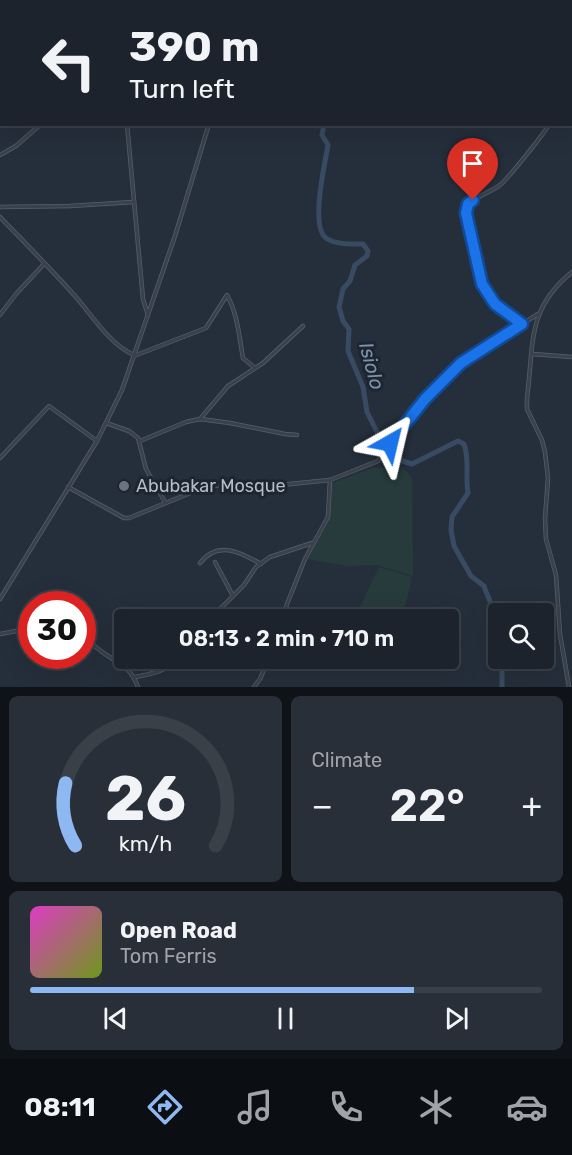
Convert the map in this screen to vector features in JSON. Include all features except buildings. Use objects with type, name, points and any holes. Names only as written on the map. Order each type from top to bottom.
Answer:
[{"type":"street","points":[[0,155],[16,147],[39,126]]},
{"type":"street","points":[[127,126],[144,299],[148,317]]},
{"type":"street","points":[[0,599],[97,441],[122,390],[188,198],[208,126]]},
{"type":"street","points":[[522,324],[495,304],[482,284],[466,210],[470,202],[507,180],[533,145],[547,131],[548,126]]},
{"type":"street","points":[[0,207],[134,202]]},
{"type":"street","points":[[0,217],[126,352],[134,356],[206,328],[227,296],[236,316],[242,340],[243,358],[255,368]]},
{"type":"street","points":[[0,315],[44,264]]},
{"type":"street","points":[[569,687],[560,634],[556,575],[546,539],[548,478],[545,452],[527,405],[534,326],[538,314],[548,297],[572,272]]},
{"type":"street","points":[[68,487],[124,518],[132,517],[205,487],[216,485],[270,486],[330,480],[378,460],[408,419],[451,372],[468,357],[538,314]]},
{"type":"street","points":[[200,419],[228,386],[255,368],[303,327]]},
{"type":"street","points":[[532,354],[572,357]]},
{"type":"street","points":[[0,459],[49,406],[97,441]]},
{"type":"street","points":[[140,441],[186,422],[200,419],[285,435],[297,435]]},
{"type":"street","points":[[106,423],[129,431],[140,441],[141,455],[146,469],[165,502]]},
{"type":"street","points":[[286,609],[295,582],[328,517],[330,480]]},
{"type":"street","points":[[220,609],[270,557],[314,543]]},
{"type":"street","points":[[200,563],[216,550],[228,549],[261,564]]},
{"type":"street","points":[[215,562],[233,596]]},
{"type":"street","points":[[0,588],[8,586]]},
{"type":"street","points":[[0,634],[18,631]]},
{"type":"street","points":[[96,647],[122,664],[135,677],[138,687]]},
{"type":"street","points":[[564,654],[572,652]]},
{"type":"street","points":[[135,677],[163,669]]},
{"type":"street","points":[[254,687],[265,669]]},
{"type":"green space","points":[[402,467],[412,478],[413,576],[377,565],[347,566],[308,559],[327,524],[332,483],[373,468]]},
{"type":"green space","points":[[379,567],[412,577],[404,609],[359,609]]},
{"type":"waterway","name":"Isiolo","points":[[324,126],[322,135],[328,145],[320,194],[321,231],[326,238],[334,242],[363,244],[368,251],[367,256],[355,265],[350,281],[343,289],[339,307],[343,321],[349,329],[348,351],[363,387],[367,412],[387,456],[412,464],[458,441],[464,444],[467,456],[468,493],[452,517],[451,530],[454,546],[471,576],[484,586],[490,603]]},
{"type":"waterway","name":"Isiolo","points":[[502,669],[502,687]]},
{"type":"place","name":"Abubakar Mosque","points":[[124,486]]},
{"type":"route","points":[[390,443],[425,399],[451,372],[468,357],[522,324],[495,304],[482,284],[466,213],[468,204],[473,200]]}]
